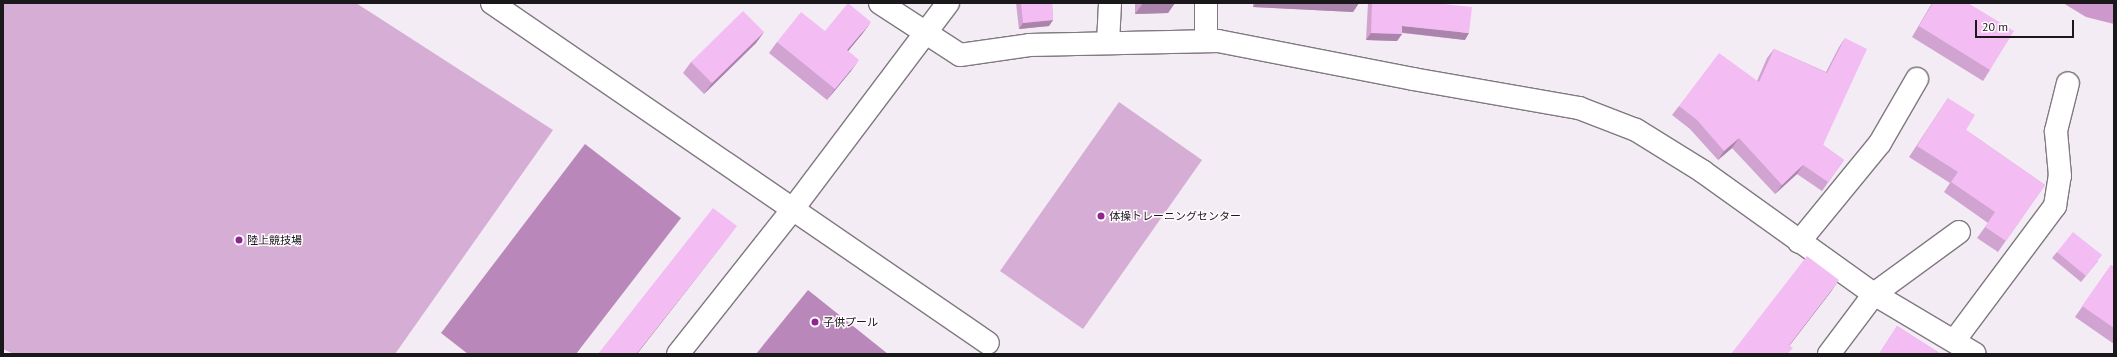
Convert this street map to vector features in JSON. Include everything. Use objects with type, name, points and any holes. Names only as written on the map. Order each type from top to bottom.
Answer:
[{"type":"street","points":[[492,3],[988,343]]},
{"type":"street","points":[[880,3],[926,35],[960,55],[1029,45],[1218,41],[1413,80],[1579,108],[1636,130],[1702,171],[1874,294],[1975,354]]},
{"type":"street","points":[[678,354],[792,210],[926,35],[948,3]]},
{"type":"street","points":[[1108,44],[1110,3]]},
{"type":"street","points":[[1206,3],[1206,41]]},
{"type":"street","points":[[1800,242],[1880,143],[1917,79]]},
{"type":"street","points":[[1954,341],[2056,206],[2060,176],[2056,131],[2068,83]]},
{"type":"street","points":[[1829,354],[1874,294],[1959,232]]},
{"type":"shaded area","name":"陸上競技場","points":[[3,3],[356,3],[553,130],[395,354],[14,354],[3,349]]},
{"type":"shaded area","points":[[2063,3],[2114,3],[2114,24],[2086,17]]},
{"type":"shaded area","name":"体操トレーニングセンター","points":[[1119,102],[1202,160],[1083,329],[1000,271]]},
{"type":"shaded area","points":[[585,144],[681,218],[576,354],[468,354],[441,333]]},
{"type":"shaded area","name":"子供プール","points":[[808,290],[888,354],[756,354]]},
{"type":"building","points":[[848,3],[871,22],[847,50],[859,60],[835,89],[777,42],[801,12],[825,31]]},
{"type":"building","points":[[1021,3],[1052,3],[1053,20],[1023,23]]},
{"type":"building","points":[[1372,3],[1435,3],[1472,7],[1469,33],[1402,26],[1402,34],[1371,33]]},
{"type":"building","points":[[1933,3],[1968,3],[2014,31],[1990,70],[1919,26]]},
{"type":"building","points":[[743,11],[764,32],[712,83],[691,62]]},
{"type":"building","points":[[1845,38],[1867,49],[1823,145],[1844,160],[1828,182],[1803,165],[1782,185],[1739,138],[1724,151],[1697,120],[1679,106],[1719,53],[1759,82],[1774,49],[1827,73]]},
{"type":"building","points":[[1948,98],[1975,115],[1966,130],[2045,185],[2006,241],[1985,227],[1995,212],[1951,182],[1958,172],[1917,146]]},
{"type":"building","points":[[713,208],[737,226],[636,354],[598,354]]},
{"type":"building","points":[[2073,232],[2102,255],[2086,276],[2057,252]]},
{"type":"building","points":[[1807,256],[1839,280],[1789,345],[1793,348],[1787,354],[1731,354]]},
{"type":"building","points":[[2111,265],[2114,267],[2114,328],[2082,306]]},
{"type":"building","points":[[1897,326],[1941,354],[1879,354]]},
{"type":"place","name":"体操トレーニングセンター","points":[[1101,216]]},
{"type":"place","name":"陸上競技場","points":[[239,240]]},
{"type":"place","name":"子供プール","points":[[815,322]]}]
